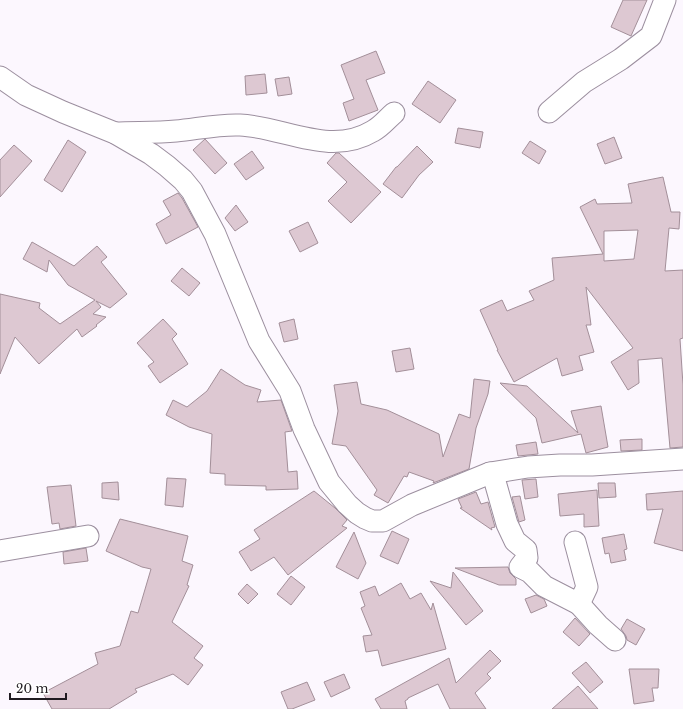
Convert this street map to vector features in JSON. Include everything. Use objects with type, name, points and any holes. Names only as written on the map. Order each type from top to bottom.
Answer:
[{"type":"street","points":[[549,112],[584,82],[621,59],[651,36],[666,0]]},
{"type":"street","points":[[0,77],[26,95],[115,133],[151,154],[183,180],[192,191],[215,234],[259,342],[290,391],[304,429],[329,482],[353,510],[372,521],[383,521],[412,505],[490,472],[528,467],[592,465],[683,459]]},
{"type":"street","points":[[115,133],[176,131],[239,125],[260,127],[313,141],[345,141],[359,138],[374,131],[394,113]]},
{"type":"street","points":[[490,472],[500,494],[507,524],[515,541],[526,550],[527,558],[520,567],[530,572],[544,586],[579,604],[598,625],[615,640]]},
{"type":"street","points":[[0,551],[88,536]]},
{"type":"street","points":[[575,542],[587,587],[579,604]]},
{"type":"building","points":[[623,0],[647,0],[631,36],[611,27]]},
{"type":"building","points":[[376,51],[385,73],[366,80],[378,110],[349,121],[343,103],[354,99],[341,65]]},
{"type":"building","points":[[265,74],[267,93],[246,95],[245,76]]},
{"type":"building","points":[[289,77],[292,94],[278,96],[275,79]]},
{"type":"building","points":[[428,81],[456,100],[440,123],[412,104]]},
{"type":"building","points":[[458,128],[483,132],[480,148],[455,143]]},
{"type":"building","points":[[614,137],[622,158],[605,164],[597,144]]},
{"type":"building","points":[[205,139],[227,163],[215,174],[193,150]]},
{"type":"building","points":[[68,140],[86,152],[62,192],[44,180]]},
{"type":"building","points":[[530,141],[546,151],[539,164],[522,153]]},
{"type":"building","points":[[14,145],[32,161],[0,197],[0,160]]},
{"type":"building","points":[[417,146],[433,162],[419,175],[402,198],[383,184],[396,167]]},
{"type":"building","points":[[252,151],[264,168],[246,180],[234,164]]},
{"type":"building","points":[[336,153],[339,153],[381,192],[351,223],[328,201],[347,182],[327,163]]},
{"type":"building","points":[[663,177],[671,212],[680,212],[679,229],[669,228],[665,271],[683,270],[683,338],[680,339],[683,385],[683,447],[670,448],[662,358],[638,360],[639,383],[628,390],[611,362],[633,348],[586,287],[591,325],[586,325],[594,352],[579,356],[583,370],[562,376],[557,358],[514,382],[497,350],[480,310],[502,300],[507,311],[534,300],[529,291],[554,280],[552,258],[603,254],[580,207],[595,199],[597,204],[632,203],[628,184]],"holes":[[[638,230],[634,259],[604,261],[604,231]]]},
{"type":"building","points":[[178,193],[198,227],[166,244],[156,224],[171,215],[163,201]]},
{"type":"building","points":[[236,205],[248,222],[235,231],[225,218]]},
{"type":"building","points":[[308,222],[318,243],[300,252],[289,231]]},
{"type":"building","points":[[32,242],[74,266],[97,246],[107,257],[101,262],[127,294],[110,308],[96,301],[101,307],[93,314],[106,317],[82,337],[77,329],[39,364],[15,337],[0,374],[0,294],[40,303],[39,308],[60,324],[95,300],[68,285],[49,260],[47,272],[23,259]]},
{"type":"building","points":[[182,268],[200,283],[189,296],[171,281]]},
{"type":"building","points":[[163,319],[177,334],[172,339],[188,364],[160,383],[148,366],[154,362],[137,343]]},
{"type":"building","points":[[294,319],[298,339],[284,342],[279,323]]},
{"type":"building","points":[[410,348],[414,369],[396,372],[392,351]]},
{"type":"building","points":[[221,369],[245,385],[261,390],[257,402],[281,400],[292,431],[285,432],[288,472],[297,471],[298,489],[266,490],[266,486],[225,485],[225,474],[210,473],[212,434],[189,427],[166,415],[173,400],[187,407],[207,391]]},
{"type":"building","points":[[474,379],[490,381],[488,394],[476,428],[469,469],[433,483],[434,481],[409,472],[407,477],[404,476],[388,503],[374,495],[377,490],[346,446],[332,444],[338,411],[334,385],[357,382],[361,404],[387,410],[439,434],[443,457],[459,414],[470,418]]},
{"type":"building","points":[[500,383],[527,386],[578,433],[571,411],[601,406],[608,447],[586,453],[581,434],[542,443],[536,418]]},
{"type":"building","points":[[642,439],[642,450],[621,451],[620,440]]},
{"type":"building","points":[[536,442],[538,454],[518,456],[516,445]]},
{"type":"building","points":[[167,478],[186,479],[183,507],[165,505]]},
{"type":"building","points":[[536,479],[538,497],[525,499],[522,480]]},
{"type":"building","points":[[118,482],[119,500],[102,498],[102,483]]},
{"type":"building","points":[[598,483],[615,483],[616,497],[599,498]]},
{"type":"building","points":[[71,485],[76,526],[60,529],[59,523],[52,524],[47,487]]},
{"type":"building","points":[[597,490],[599,526],[584,527],[584,514],[560,516],[558,494]]},
{"type":"building","points":[[314,491],[347,520],[342,526],[347,528],[288,575],[274,557],[251,571],[239,552],[260,539],[254,530]]},
{"type":"building","points":[[683,491],[683,551],[654,543],[663,509],[647,510],[646,494]]},
{"type":"building","points":[[476,492],[481,504],[488,502],[495,527],[491,528],[492,530],[460,508],[462,508],[458,499]]},
{"type":"building","points":[[520,496],[525,520],[519,522],[512,497]]},
{"type":"building","points":[[120,519],[188,536],[182,561],[193,565],[187,585],[189,586],[172,622],[203,646],[194,658],[203,665],[188,685],[173,674],[135,689],[137,692],[109,709],[52,709],[43,693],[98,664],[95,653],[120,646],[131,611],[138,613],[151,569],[142,567],[106,551]]},
{"type":"building","points":[[392,531],[409,539],[398,564],[380,556]]},
{"type":"building","points":[[354,532],[366,563],[358,579],[336,567]]},
{"type":"building","points":[[624,534],[627,549],[624,550],[626,560],[611,563],[609,553],[605,554],[602,538]]},
{"type":"building","points":[[86,548],[88,561],[64,564],[63,552]]},
{"type":"building","points":[[508,567],[510,573],[516,579],[516,585],[499,585],[455,568]]},
{"type":"building","points":[[453,572],[483,611],[466,625],[430,581],[451,588]]},
{"type":"building","points":[[291,576],[305,587],[291,605],[277,594]]},
{"type":"building","points":[[401,583],[410,599],[421,593],[431,610],[433,603],[446,649],[382,666],[378,650],[366,652],[363,636],[372,635],[361,608],[365,606],[360,592],[375,586],[379,596]]},
{"type":"building","points":[[247,584],[258,594],[248,604],[238,594]]},
{"type":"building","points":[[536,595],[544,599],[547,606],[531,613],[525,599]]},
{"type":"building","points":[[575,618],[590,634],[579,646],[563,632]]},
{"type":"building","points":[[627,619],[645,629],[636,645],[627,640],[621,629]]},
{"type":"building","points":[[490,650],[501,661],[487,674],[491,678],[475,693],[486,709],[450,709],[438,684],[408,698],[405,701],[407,709],[381,709],[375,699],[449,658],[456,683]]},
{"type":"building","points":[[586,662],[603,682],[590,693],[572,673]]},
{"type":"building","points":[[629,669],[659,669],[658,688],[652,688],[654,701],[634,704]]},
{"type":"building","points":[[344,674],[350,688],[331,697],[324,682]]},
{"type":"building","points":[[307,682],[315,700],[292,709],[288,709],[281,692]]},
{"type":"building","points":[[578,686],[598,709],[552,709]]}]
